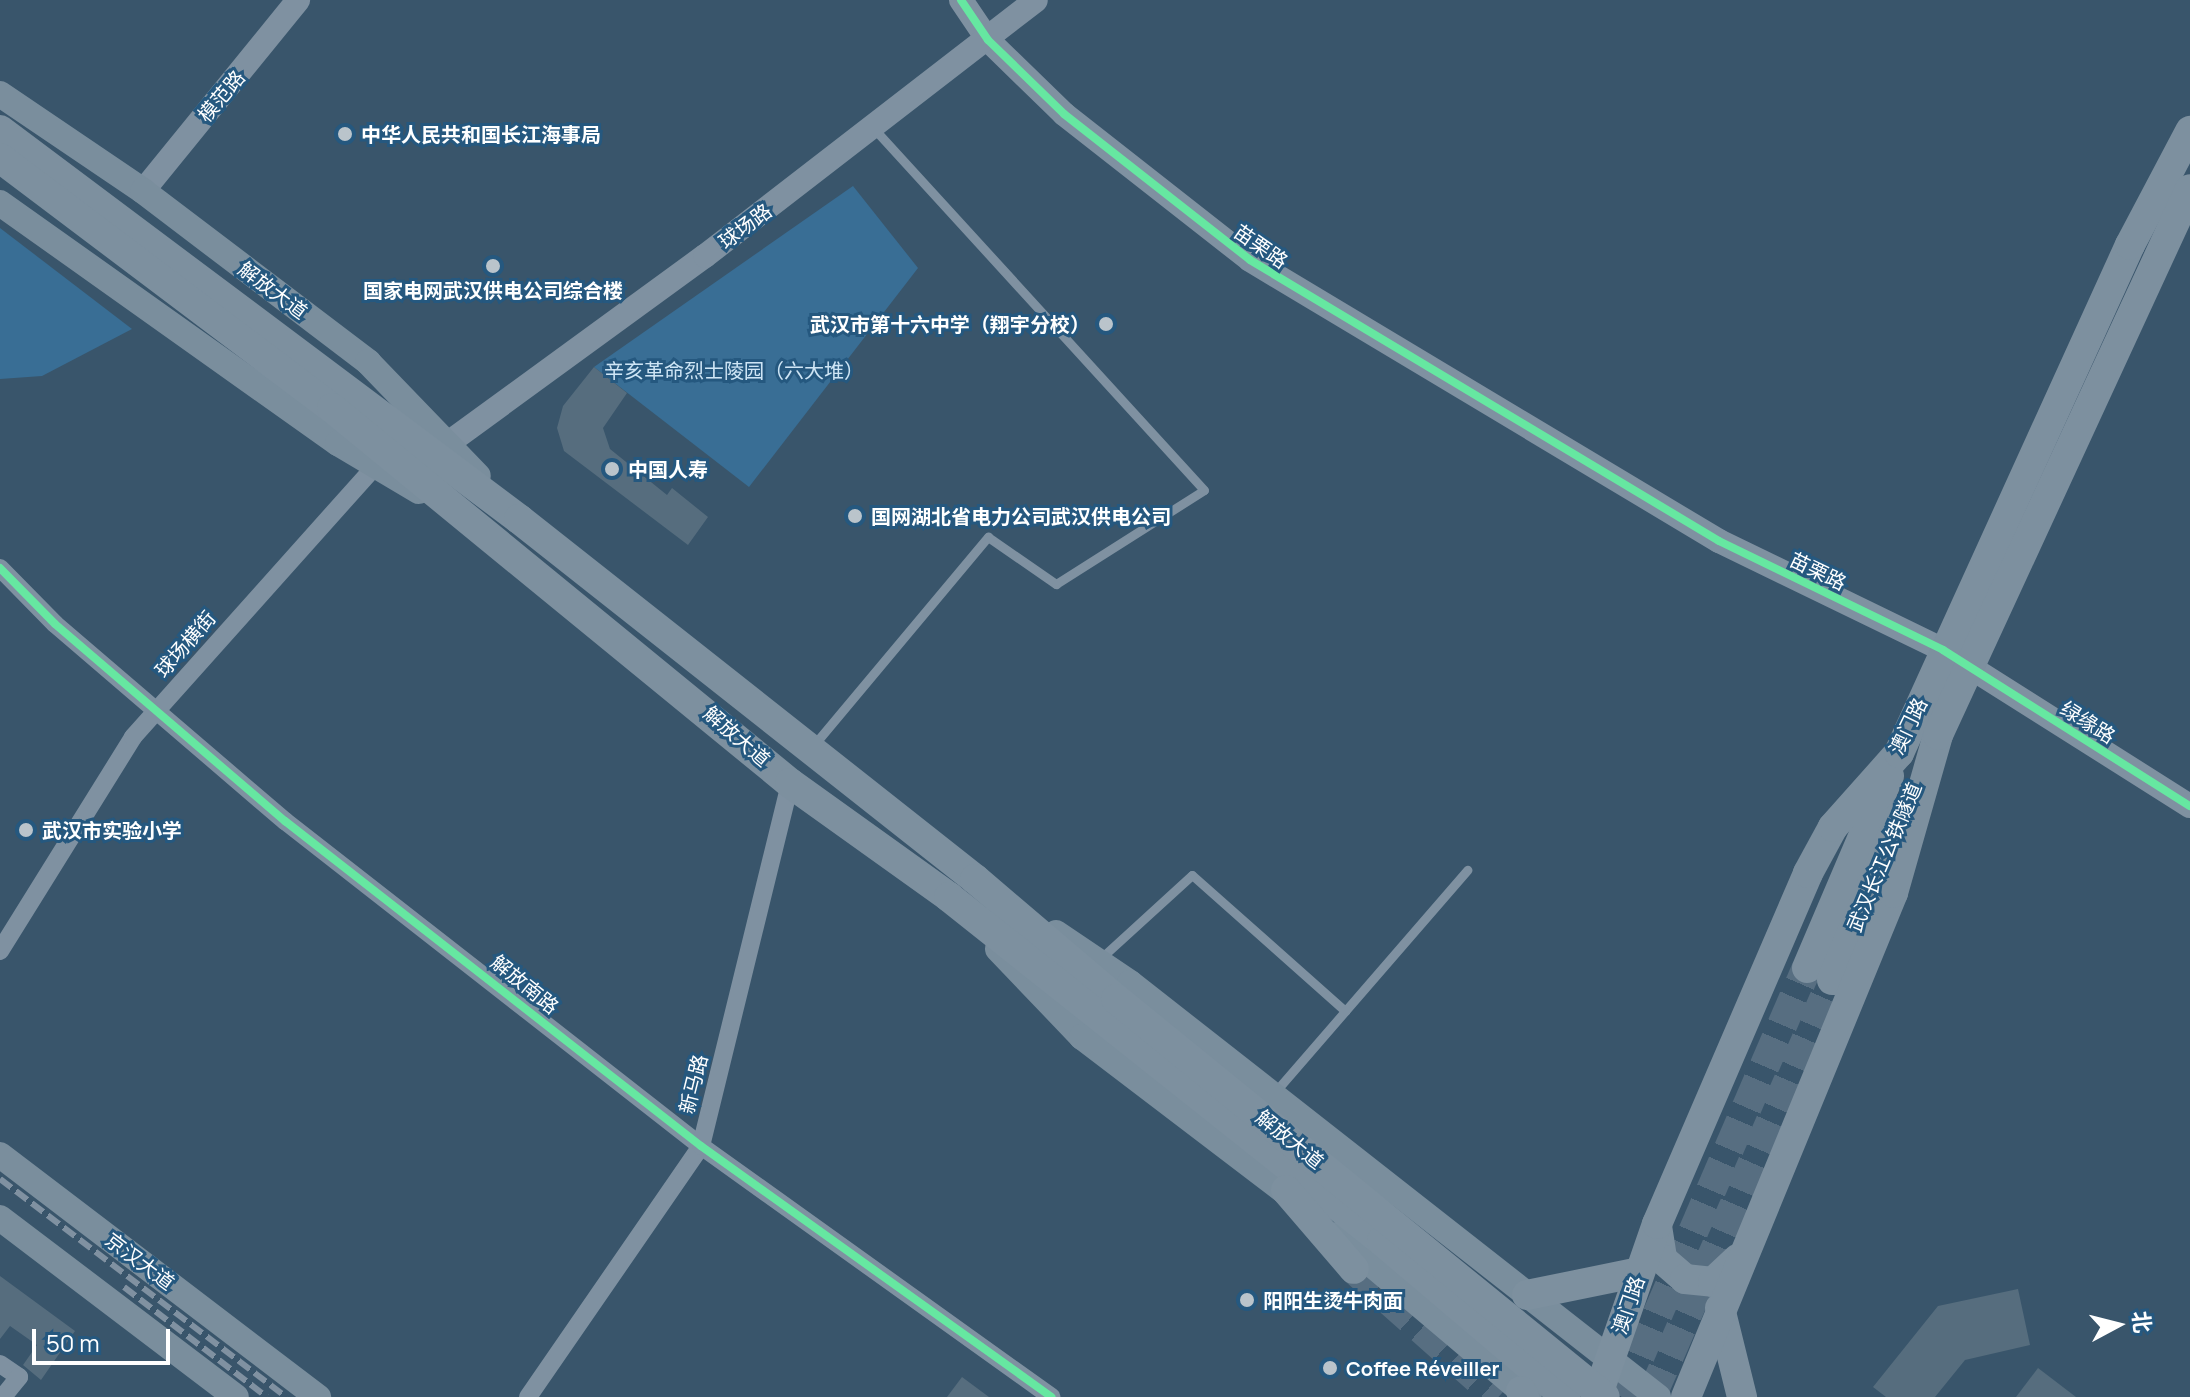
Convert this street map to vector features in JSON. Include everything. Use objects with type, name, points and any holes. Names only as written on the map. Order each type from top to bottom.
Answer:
[{"type":"main road","name":"解放大道","points":[[0,94],[143,191],[368,362],[519,519]]},
{"type":"main road","name":"解放大道","points":[[0,130],[338,395],[494,537],[790,783],[1109,1008],[1605,1397]]},
{"type":"main road","name":"澳门路","points":[[1597,1397],[1657,1224],[1808,873],[1833,827],[1899,753],[1943,650],[2130,245],[2190,131]]},
{"type":"main road","name":"解放大道","points":[[0,158],[519,519],[975,879],[1097,961],[1658,1397]]},
{"type":"main road","name":"澳门路","points":[[1686,1397],[1893,893],[1938,735],[2190,189]]},
{"type":"main road","name":"解放大道","points":[[0,203],[375,466],[494,537]]},
{"type":"main road","name":"武汉长江公铁隧道","points":[[1899,753],[1819,974],[1938,735]]},
{"type":"main road","name":"解放大道","points":[[975,879],[1109,1008],[1566,1397]]},
{"type":"main road","name":"解放大道","points":[[949,897],[1082,1037],[1286,1190],[1525,1395]]},
{"type":"main road","name":"京汉大道","points":[[0,1155],[318,1397]]},
{"type":"main road","points":[[1286,1190],[1354,1269]]},
{"type":"main road","points":[[0,1218],[236,1397]]},
{"type":"main road","points":[[1657,1224],[1662,1259],[1670,1270],[1702,1284],[1725,1276],[1745,1249]]},
{"type":"main road","points":[[1527,1295],[1640,1272]]},
{"type":"main road","points":[[1720,1308],[1742,1397]]},
{"type":"street","name":"模范路","points":[[143,191],[298,0]]},
{"type":"street","name":"苗栗路","points":[[961,0],[988,40],[1064,114],[1250,260],[1719,541],[1969,665]]},
{"type":"street","name":"球场路","points":[[447,444],[873,128],[1036,0]]},
{"type":"street","name":"球场横街","points":[[0,951],[133,737],[375,466]]},
{"type":"street","name":"解放南路","points":[[0,568],[156,711],[285,821],[701,1146],[1051,1397]]},
{"type":"street","name":"绿缘路","points":[[1969,665],[2190,806]]},
{"type":"street","name":"新马路","points":[[528,1397],[701,1146],[790,783]]},
{"type":"street","points":[[0,1364],[19,1377],[3,1397]]},
{"type":"lane","points":[[811,749],[988,537],[1056,584],[1204,490],[873,128]]},
{"type":"lane","points":[[1272,1095],[1467,870]]},
{"type":"lane","points":[[1097,961],[1192,875],[1345,1011]]},
{"type":"green space","name":"辛亥革命烈士陵园（六大堆）","points":[[853,186],[918,268],[749,487],[594,367]]},
{"type":"green space","points":[[0,228],[132,329],[42,376],[0,379]]},
{"type":"building","name":"中国人寿","points":[[594,367],[627,393],[603,428],[610,449],[667,495],[672,488],[708,517],[688,545],[564,451],[557,428],[563,406]]},
{"type":"building","points":[[0,1276],[75,1331],[41,1380],[23,1365],[37,1345],[10,1326],[0,1339]]},
{"type":"building","points":[[2018,1289],[2030,1345],[1965,1360],[1935,1397],[1886,1397],[1873,1387],[1938,1306]]},
{"type":"building","points":[[2038,1368],[2076,1397],[2016,1397]]},
{"type":"building","points":[[962,1377],[989,1397],[947,1397]]},
{"type":"tunnel","points":[[1622,1397],[1807,968]]},
{"type":"tunnel","points":[[1651,1397],[1832,980]]},
{"type":"tunnel","points":[[1354,1269],[1498,1397]]},
{"type":"railway","points":[[0,1179],[286,1397]]},
{"type":"railway","points":[[124,1287],[267,1397]]},
{"type":"cycle path","points":[[961,0],[988,40],[1064,114],[1250,260],[1719,541],[1943,650],[2190,806]]},
{"type":"cycle path","points":[[0,568],[55,624],[285,821],[701,1146],[1051,1397]]},
{"type":"place","name":"中华人民共和国长江海事局","points":[[345,134]]},
{"type":"place","name":"国家电网武汉供电公司综合楼","points":[[493,266]]},
{"type":"place","name":"武汉市第十六中学（翔宇分校）","points":[[1106,324]]},
{"type":"place","name":"中国人寿","points":[[612,469]]},
{"type":"place","name":"国网湖北省电力公司武汉供电公司","points":[[855,516]]},
{"type":"place","name":"武汉市实验小学","points":[[26,830]]},
{"type":"place","name":"阳阳生烫牛肉面","points":[[1247,1300]]},
{"type":"place","name":"Coffee Réveiller","points":[[1330,1368]]}]
